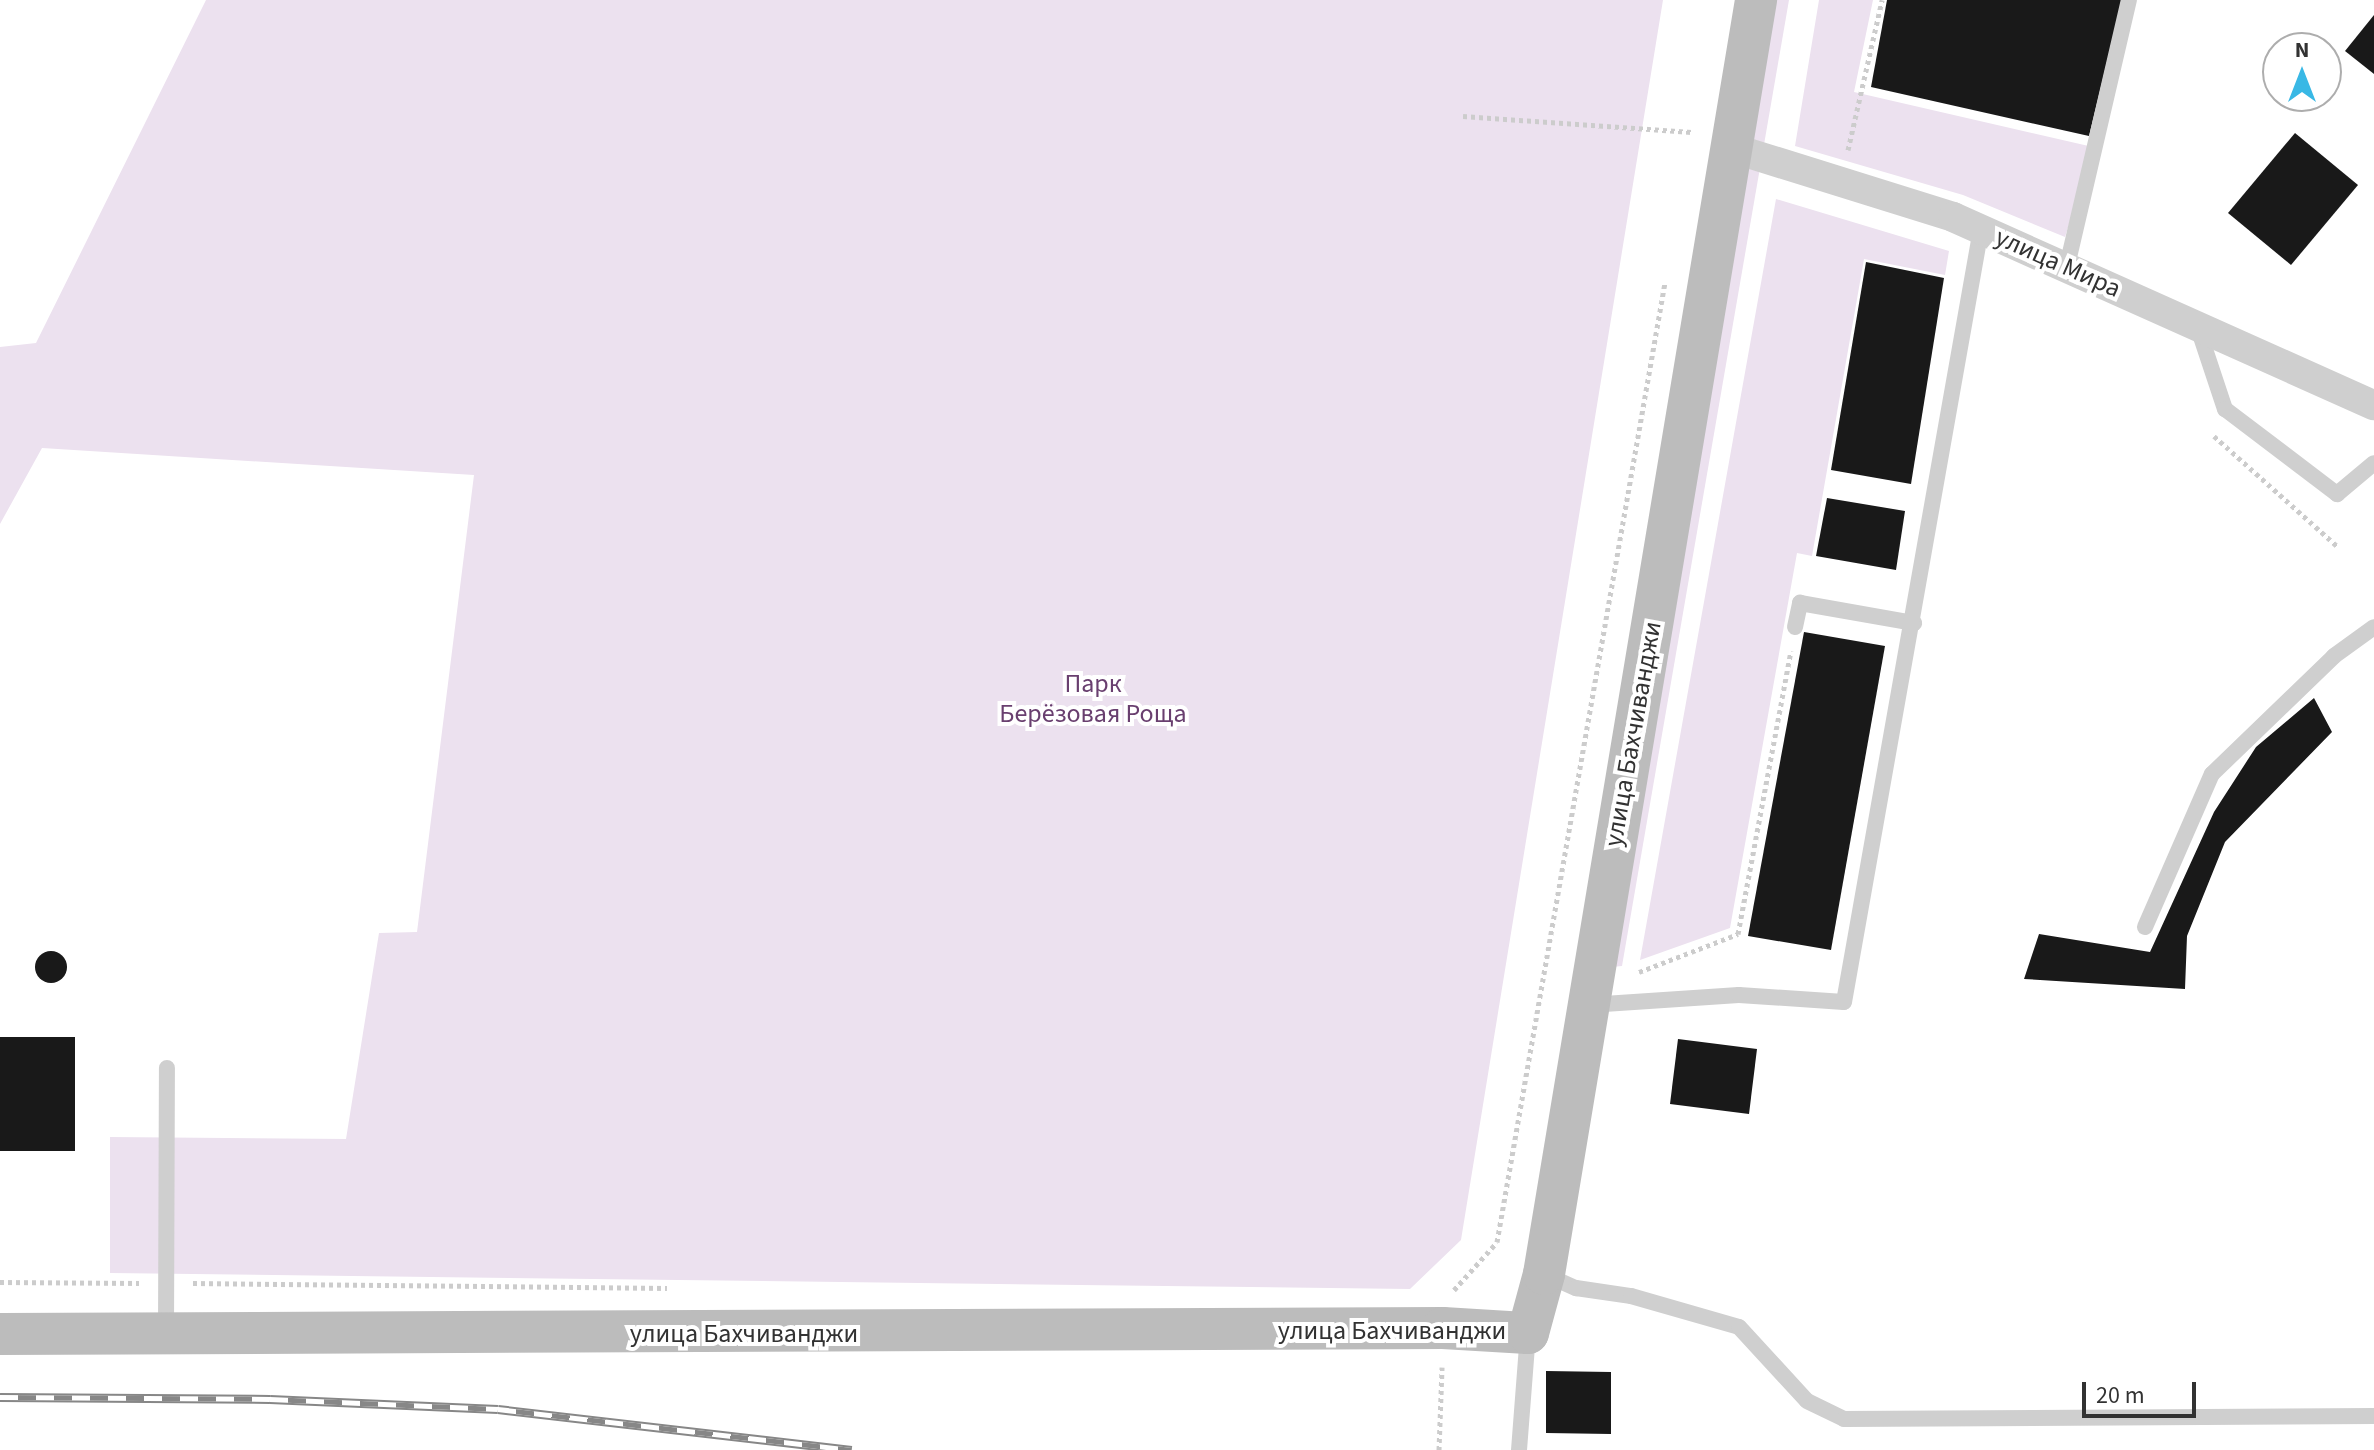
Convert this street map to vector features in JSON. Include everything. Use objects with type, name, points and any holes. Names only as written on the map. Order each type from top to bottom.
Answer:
[{"type":"main road","name":"улица Бахчиванджи","points":[[0,1334],[1443,1328],[1528,1333],[1544,1274],[1756,0]]},
{"type":"street","name":"улица Мира","points":[[1732,148],[1981,229],[2197,323],[2374,405]]},
{"type":"lane","points":[[2067,266],[2129,0]]},
{"type":"lane","points":[[1587,1005],[1739,995],[1844,1002],[1914,623],[1981,229]]},
{"type":"lane","points":[[2197,323],[2225,409],[2337,494],[2374,463]]},
{"type":"lane","points":[[1795,627],[1800,603],[1914,623]]},
{"type":"lane","points":[[2145,927],[2212,774],[2334,656],[2374,627]]},
{"type":"lane","points":[[166,1334],[167,1068]]},
{"type":"lane","points":[[1544,1274],[1576,1288],[1631,1296],[1739,1327],[1807,1401],[1844,1419],[2374,1416]]},
{"type":"lane","points":[[1519,1450],[1528,1333]]},
{"type":"path","points":[[1463,116],[1691,132]]},
{"type":"path","points":[[1688,148],[1694,117]]},
{"type":"path","points":[[1439,1450],[1443,1328],[1449,1295],[1497,1242],[1666,273]]},
{"type":"path","points":[[1625,977],[1738,934],[1795,627]]},
{"type":"path","points":[[0,1282],[675,1288]]},
{"type":"green space","name":"Парк Берёзовая Роща","points":[[206,0],[1663,0],[1461,1240],[1410,1289],[110,1273],[110,1137],[346,1139],[379,933],[417,932],[474,475],[42,448],[0,524],[0,347],[36,343]]},
{"type":"green space","points":[[1765,0],[1789,0],[1622,966],[1592,969]]},
{"type":"green space","points":[[1819,0],[1873,0],[1854,92],[2093,147],[2065,237],[1963,195],[1795,146]]},
{"type":"green space","points":[[1776,199],[1949,251],[1945,275],[1864,259],[1812,556],[1797,553],[1730,928],[1640,960]]},
{"type":"building","points":[[1887,0],[2122,0],[2089,136],[1871,87]]},
{"type":"building","points":[[2374,15],[2374,74],[2345,51]]},
{"type":"building","points":[[2295,133],[2358,185],[2291,265],[2228,213]]},
{"type":"building","points":[[1866,262],[1944,278],[1911,484],[1831,470]]},
{"type":"building","points":[[1827,498],[1905,511],[1896,570],[1816,556]]},
{"type":"building","points":[[1804,632],[1885,646],[1831,950],[1748,936]]},
{"type":"building","points":[[2314,698],[2332,732],[2225,842],[2187,936],[2185,989],[2024,979],[2039,934],[2150,952],[2214,812],[2256,747]]},
{"type":"building","points":[[51,951],[62,956],[67,967],[62,978],[51,983],[40,978],[35,967],[40,956]]},
{"type":"building","points":[[0,1037],[75,1037],[75,1151],[0,1151]]},
{"type":"building","points":[[1678,1039],[1757,1049],[1749,1114],[1670,1104]]},
{"type":"building","points":[[1546,1371],[1611,1372],[1611,1434],[1546,1433]]},
{"type":"railway","points":[[0,1397],[270,1399],[498,1409],[852,1450]]}]
